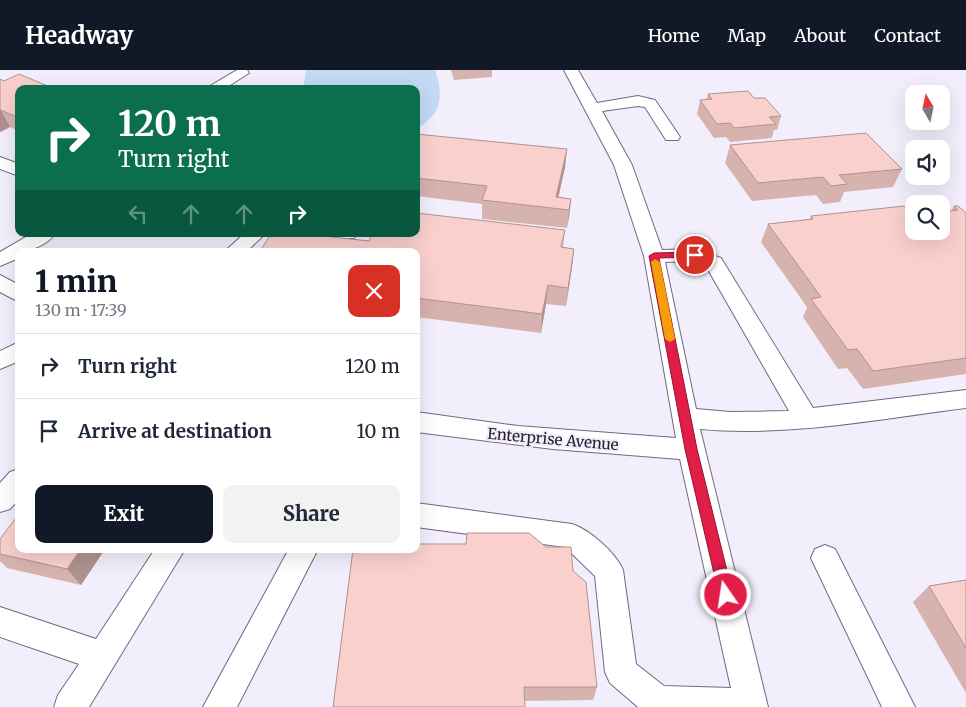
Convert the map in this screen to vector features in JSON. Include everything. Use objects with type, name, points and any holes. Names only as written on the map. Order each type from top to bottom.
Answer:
[{"type":"street","points":[[420,516],[572,536],[609,570],[621,672],[658,702],[752,706],[691,449],[654,256],[623,164],[571,70]]},
{"type":"street","points":[[218,85],[238,71],[259,78]]},
{"type":"street","points":[[593,108],[638,101],[650,103],[672,137]]},
{"type":"street","points":[[0,162],[15,169]]},
{"type":"street","points":[[21,248],[40,237]]},
{"type":"street","points":[[239,248],[252,237]]},
{"type":"street","points":[[0,260],[15,251]]},
{"type":"street","points":[[654,256],[695,255],[714,262],[806,418]]},
{"type":"street","points":[[0,282],[15,291]]},
{"type":"street","points":[[0,362],[15,353]]},
{"type":"street","points":[[685,418],[730,422],[781,421],[966,399]]},
{"type":"street","name":"Enterprise Avenue","points":[[420,423],[485,434],[559,441],[691,449]]},
{"type":"street","points":[[0,501],[15,484]]},
{"type":"street","points":[[70,707],[168,553]]},
{"type":"street","points":[[219,707],[302,553]]},
{"type":"street","points":[[824,558],[900,707]]},
{"type":"street","points":[[0,622],[103,657]]},
{"type":"water","points":[[306,70],[435,70],[440,96],[436,111],[425,124],[420,127],[420,85],[304,85]]},
{"type":"building","points":[[19,74],[45,85],[15,85],[15,116],[0,111],[0,79],[4,81]]},
{"type":"building","points":[[748,91],[754,98],[765,98],[781,116],[769,117],[776,124],[734,128],[730,123],[717,124],[700,100],[712,99],[708,94]]},
{"type":"building","points":[[866,133],[902,169],[839,175],[847,184],[831,186],[823,177],[758,183],[730,145]]},
{"type":"building","points":[[420,134],[567,149],[556,197],[571,199],[569,210],[482,200],[487,186],[420,178]]},
{"type":"building","points":[[904,206],[905,240],[950,240],[950,211],[958,210],[954,206],[958,206],[966,213],[966,358],[873,371],[857,349],[848,350],[811,299],[821,297],[768,224],[813,219],[811,216]]},
{"type":"building","points":[[420,213],[565,230],[561,247],[574,249],[568,288],[548,285],[542,314],[420,299],[420,248],[262,248],[269,237],[332,237],[369,241],[371,237],[420,237]]},
{"type":"building","points":[[15,519],[15,553],[78,553],[67,569],[0,554],[0,539]]},
{"type":"building","points":[[467,533],[529,533],[546,547],[571,547],[573,571],[586,582],[597,687],[524,687],[525,707],[333,707],[352,553],[420,553],[420,544],[466,544]]},
{"type":"building","points":[[966,580],[966,648],[929,586]]},
{"type":"slow traffic","points":[[655,262],[670,339]]},
{"type":"route","points":[[695,255],[654,256],[691,449],[726,595]]}]
